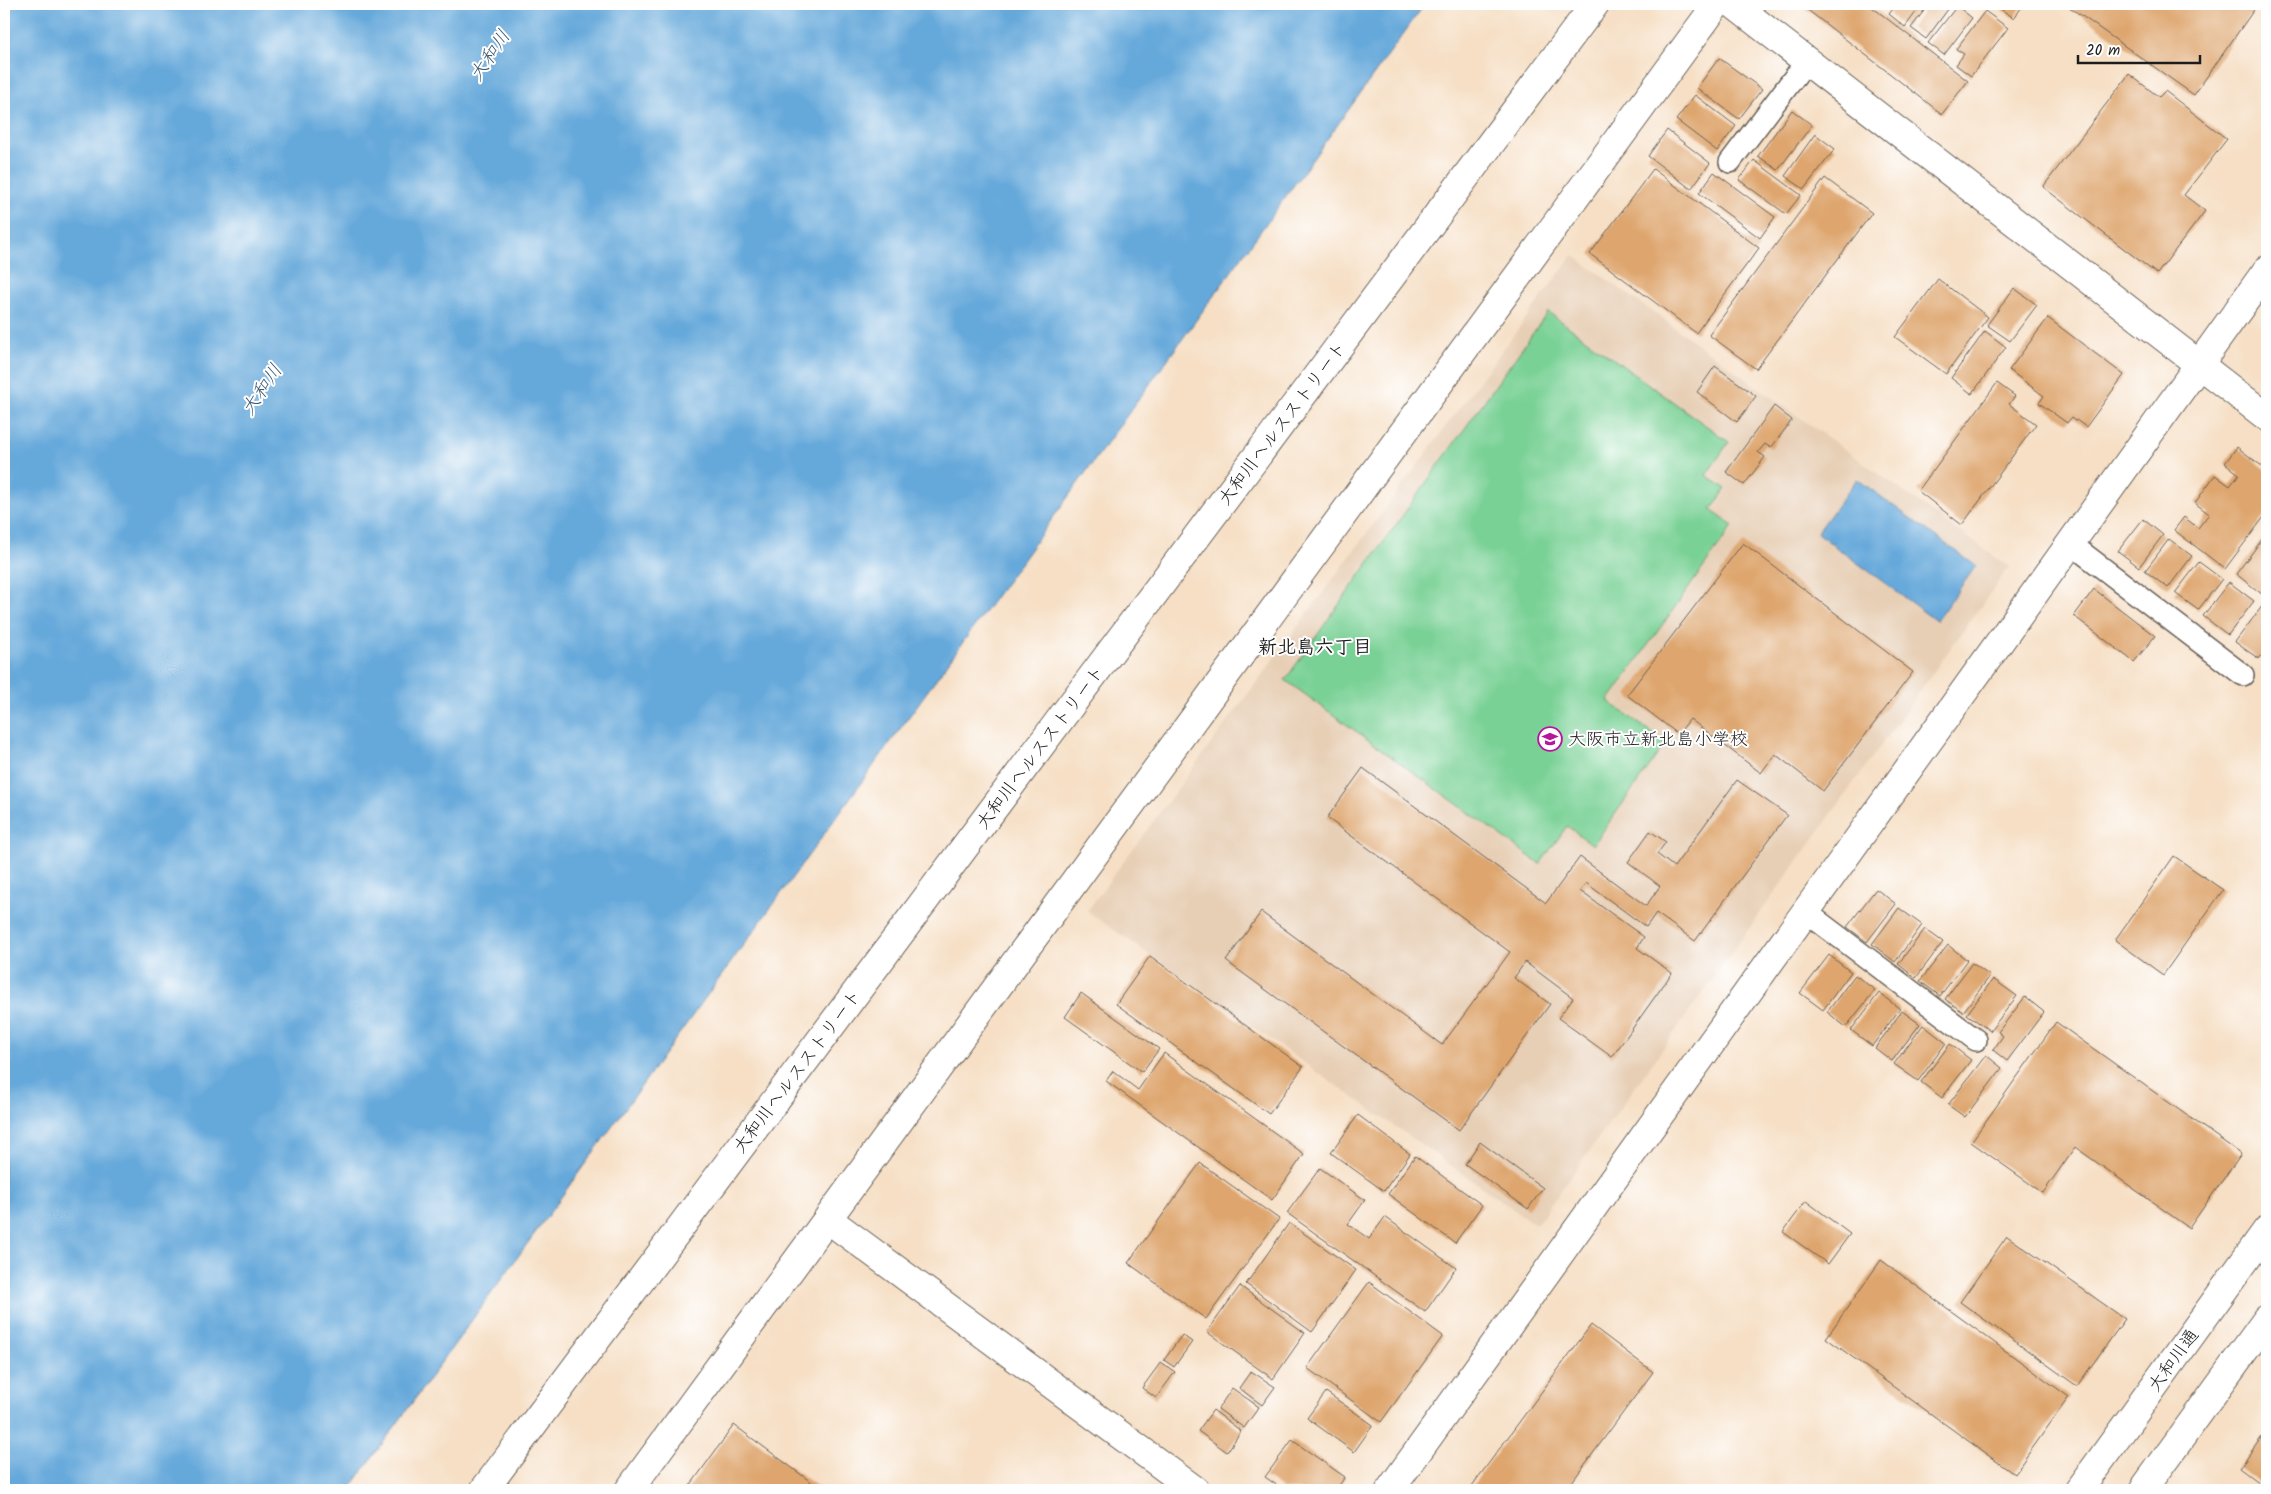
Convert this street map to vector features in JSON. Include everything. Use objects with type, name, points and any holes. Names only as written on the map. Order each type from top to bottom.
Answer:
[{"type":"street","name":"大和川ヘルスストリート","points":[[484,1490],[1595,4]]},
{"type":"street","points":[[629,1490],[1717,4]]},
{"type":"street","points":[[1733,4],[2267,417]]},
{"type":"street","points":[[1390,1490],[2267,270]]},
{"type":"street","points":[[828,1220],[1195,1490]]},
{"type":"street","name":"大和川通","points":[[2079,1490],[2267,1230]]},
{"type":"street","points":[[2143,1490],[2267,1319]]},
{"type":"lane","points":[[1730,162],[1806,62]]},
{"type":"lane","points":[[2071,544],[2242,675]]},
{"type":"lane","points":[[1806,912],[1976,1040]]},
{"type":"shaded area","name":"大阪市立新北島小学校","points":[[1573,255],[2009,567],[1536,1225],[1087,911]]},
{"type":"green space","points":[[1548,312],[1729,442],[1706,475],[1726,489],[1711,510],[1733,526],[1608,701],[1666,743],[1593,845],[1567,826],[1540,864],[1285,680]]},
{"type":"water","name":"大和川","points":[[4,4],[1425,4],[349,1490],[4,1490]]},
{"type":"water","points":[[1857,479],[1976,566],[1936,621],[1817,533]]},
{"type":"building","points":[[1800,4],[1868,4],[1968,81],[1942,114]]},
{"type":"building","points":[[1897,4],[1922,4],[1905,27],[1889,14]]},
{"type":"building","points":[[1929,4],[1952,4],[1926,39],[1911,28]]},
{"type":"building","points":[[1993,4],[2024,4],[2014,18]]},
{"type":"building","points":[[2065,4],[2258,4],[2194,95]]},
{"type":"building","points":[[1957,6],[1972,18],[1944,55],[1928,43]]},
{"type":"building","points":[[1985,11],[2008,28],[1971,76],[1956,65],[1964,54],[1956,49]]},
{"type":"building","points":[[1719,58],[1762,89],[1739,119],[1697,88]]},
{"type":"building","points":[[2129,74],[2159,97],[2165,91],[2227,139],[2184,195],[2205,211],[2157,274],[2043,187]]},
{"type":"building","points":[[1695,95],[1736,126],[1717,151],[1676,120]]},
{"type":"building","points":[[1792,110],[1812,125],[1778,170],[1758,156]]},
{"type":"building","points":[[1667,130],[1710,163],[1691,189],[1648,156]]},
{"type":"building","points":[[1815,134],[1835,149],[1804,189],[1785,176]]},
{"type":"building","points":[[1754,160],[1801,195],[1786,214],[1739,180]]},
{"type":"building","points":[[1653,169],[1759,248],[1696,333],[1590,254]]},
{"type":"building","points":[[1714,172],[1775,217],[1760,238],[1699,193]]},
{"type":"building","points":[[1825,178],[1872,213],[1756,369],[1709,335]]},
{"type":"building","points":[[1938,279],[1988,317],[1946,374],[1895,337]]},
{"type":"building","points":[[2014,288],[2037,305],[2010,341],[1987,325]]},
{"type":"building","points":[[2048,318],[2124,375],[2086,427],[2072,417],[2067,423],[2039,403],[2044,396],[2009,370]]},
{"type":"building","points":[[1985,331],[2006,347],[1972,394],[1951,378]]},
{"type":"building","points":[[1715,366],[1756,396],[1737,422],[1697,392]]},
{"type":"building","points":[[1997,383],[2015,396],[2009,404],[2036,424],[1962,525],[1918,491]]},
{"type":"building","points":[[1774,406],[1792,420],[1771,448],[1765,444],[1758,452],[1765,457],[1744,485],[1726,472]]},
{"type":"building","points":[[2237,447],[2267,470],[2267,513],[2225,569],[2174,530],[2184,517],[2198,528],[2209,514],[2195,503],[2215,475],[2230,486],[2239,474],[2225,463]]},
{"type":"building","points":[[2143,519],[2163,535],[2139,567],[2118,551]]},
{"type":"building","points":[[2267,533],[2267,598],[2236,574]]},
{"type":"building","points":[[2169,539],[2192,556],[2168,588],[2145,571]]},
{"type":"building","points":[[1743,543],[1913,672],[1823,791],[1775,754],[1761,773],[1690,719],[1678,734],[1627,695]]},
{"type":"building","points":[[2199,562],[2222,579],[2198,610],[2175,593]]},
{"type":"building","points":[[2229,582],[2254,601],[2228,635],[2203,616]]},
{"type":"building","points":[[2094,589],[2155,636],[2134,662],[2074,616]]},
{"type":"building","points":[[2263,605],[2267,608],[2267,648],[2259,659],[2235,642]]},
{"type":"building","points":[[1363,768],[1546,903],[1580,857],[1646,906],[1660,886],[1628,862],[1650,831],[1666,842],[1657,854],[1674,867],[1737,780],[1787,815],[1695,941],[1656,913],[1646,927],[1586,883],[1580,891],[1644,937],[1637,948],[1672,973],[1612,1057],[1558,1018],[1573,998],[1525,962],[1514,978],[1550,1004],[1459,1130],[1226,961],[1261,912],[1442,1045],[1510,952],[1327,818]]},
{"type":"building","points":[[2174,856],[2223,890],[2163,975],[2115,940]]},
{"type":"building","points":[[1876,889],[1896,904],[1867,942],[1847,927]]},
{"type":"building","points":[[1899,908],[1922,925],[1895,962],[1872,944]]},
{"type":"building","points":[[1925,929],[1943,942],[1916,978],[1898,964]]},
{"type":"building","points":[[1948,945],[1967,960],[1940,996],[1920,981]]},
{"type":"building","points":[[1829,955],[1851,972],[1823,1010],[1800,993]]},
{"type":"building","points":[[1150,956],[1303,1067],[1269,1114],[1116,1004]]},
{"type":"building","points":[[1972,963],[1990,976],[1963,1012],[1945,999]]},
{"type":"building","points":[[1855,975],[1875,990],[1846,1027],[1827,1012]]},
{"type":"building","points":[[1993,979],[2017,996],[1990,1031],[1967,1014]]},
{"type":"building","points":[[1081,993],[1159,1049],[1142,1072],[1065,1017]]},
{"type":"building","points":[[1879,993],[1900,1009],[1872,1046],[1851,1030]]},
{"type":"building","points":[[2025,997],[2044,1012],[2007,1061],[1993,1050],[2003,1036],[1998,1032]]},
{"type":"building","points":[[1902,1011],[1920,1024],[1892,1061],[1875,1048]]},
{"type":"building","points":[[2056,1022],[2241,1154],[2189,1228],[2075,1147],[2043,1193],[1971,1142]]},
{"type":"building","points":[[1923,1025],[1946,1043],[1918,1081],[1894,1064]]},
{"type":"building","points":[[1950,1044],[1971,1060],[1942,1098],[1921,1082]]},
{"type":"building","points":[[1164,1053],[1304,1154],[1272,1200],[1106,1081],[1113,1071],[1138,1090]]},
{"type":"building","points":[[1986,1055],[2002,1068],[1965,1117],[1948,1105]]},
{"type":"building","points":[[1358,1115],[1410,1154],[1384,1191],[1331,1153]]},
{"type":"building","points":[[1480,1142],[1543,1188],[1528,1209],[1465,1164]]},
{"type":"building","points":[[1415,1156],[1482,1205],[1455,1243],[1388,1194]]},
{"type":"building","points":[[1200,1163],[1279,1219],[1206,1319],[1128,1263]]},
{"type":"building","points":[[1320,1168],[1365,1200],[1348,1224],[1369,1239],[1385,1217],[1456,1268],[1425,1312],[1287,1213]]},
{"type":"building","points":[[1806,1201],[1850,1234],[1828,1264],[1783,1232]]},
{"type":"building","points":[[1289,1223],[1356,1270],[1312,1332],[1246,1284]]},
{"type":"building","points":[[2007,1236],[2125,1319],[2077,1386],[1960,1302]]},
{"type":"building","points":[[1881,1260],[2069,1397],[2014,1474],[1826,1338]]},
{"type":"building","points":[[1369,1282],[1443,1336],[1381,1422],[1307,1368]]},
{"type":"building","points":[[1240,1286],[1305,1333],[1273,1379],[1207,1332]]},
{"type":"building","points":[[1591,1325],[1653,1372],[1566,1490],[1469,1490]]},
{"type":"building","points":[[1182,1335],[1192,1342],[1174,1367],[1164,1360]]},
{"type":"building","points":[[1161,1362],[1175,1372],[1156,1398],[1142,1388]]},
{"type":"building","points":[[1251,1371],[1275,1387],[1262,1405],[1239,1388]]},
{"type":"building","points":[[1232,1388],[1259,1407],[1244,1428],[1218,1409]]},
{"type":"building","points":[[1326,1392],[1373,1425],[1354,1452],[1307,1418]]},
{"type":"building","points":[[1213,1410],[1241,1431],[1227,1452],[1198,1431]]},
{"type":"building","points":[[734,1425],[822,1490],[687,1490]]},
{"type":"building","points":[[2262,1437],[2267,1440],[2267,1489],[2239,1468]]},
{"type":"building","points":[[1292,1440],[1345,1477],[1336,1490],[1284,1490],[1265,1477]]},
{"type":"building","points":[[2240,1485],[2247,1490],[2236,1490]]},
{"type":"place","name":"大阪市立新北島小学校","points":[[1550,739]]},
{"type":"district","name":"新北島六丁目","points":[[1315,646]]}]
